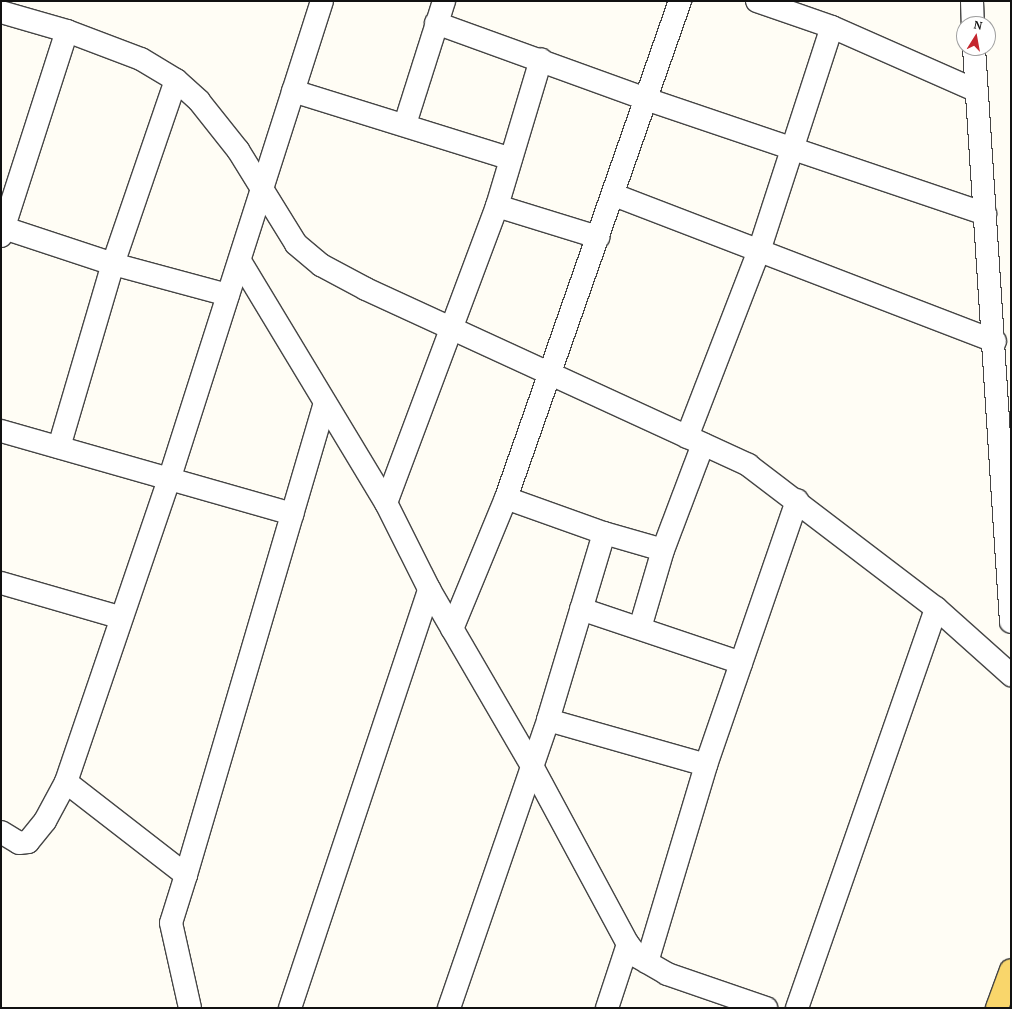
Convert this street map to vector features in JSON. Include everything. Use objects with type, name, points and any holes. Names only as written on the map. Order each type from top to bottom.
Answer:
[{"type":"main road","points":[[997,1008],[1011,970]]},
{"type":"street","points":[[1,832],[19,843],[28,842],[45,821],[66,782],[120,617],[169,480],[322,1]]},
{"type":"street","points":[[405,124],[444,1]]},
{"type":"street","points":[[452,629],[506,498],[614,194],[680,1]]},
{"type":"street","points":[[757,1],[832,27],[975,90]]},
{"type":"street","points":[[972,1],[973,16]]},
{"type":"street","points":[[1,12],[67,31],[141,59],[176,80],[219,125],[296,244],[321,265],[550,374],[748,465],[797,500],[936,608],[1011,675]]},
{"type":"street","points":[[436,23],[540,59],[646,99],[985,214]]},
{"type":"street","points":[[640,628],[695,441],[832,27]]},
{"type":"street","points":[[67,31],[2,230],[113,264],[228,295]]},
{"type":"street","points":[[974,56],[975,90],[995,341],[1011,622]]},
{"type":"street","points":[[386,503],[497,206],[540,59]]},
{"type":"street","points":[[59,447],[113,264],[176,80]]},
{"type":"street","points":[[293,91],[405,124],[511,159]]},
{"type":"street","points":[[614,194],[760,248],[995,341]]},
{"type":"street","points":[[497,206],[598,237]]},
{"type":"street","points":[[240,261],[386,503],[429,589],[532,766],[628,944],[647,962],[667,974],[764,1008]]},
{"type":"street","points":[[190,1008],[171,923],[325,404]]},
{"type":"street","points":[[1,431],[292,514]]},
{"type":"street","points":[[506,498],[604,533],[663,550]]},
{"type":"street","points":[[647,962],[706,765],[797,500]]},
{"type":"street","points":[[449,1008],[548,720],[604,533]]},
{"type":"street","points":[[1,582],[120,617]]},
{"type":"street","points":[[290,1008],[429,589]]},
{"type":"street","points":[[797,1008],[936,608]]},
{"type":"street","points":[[581,609],[741,663]]},
{"type":"street","points":[[548,720],[706,765]]},
{"type":"street","points":[[66,782],[186,875]]},
{"type":"street","points":[[607,1008],[628,944]]}]
